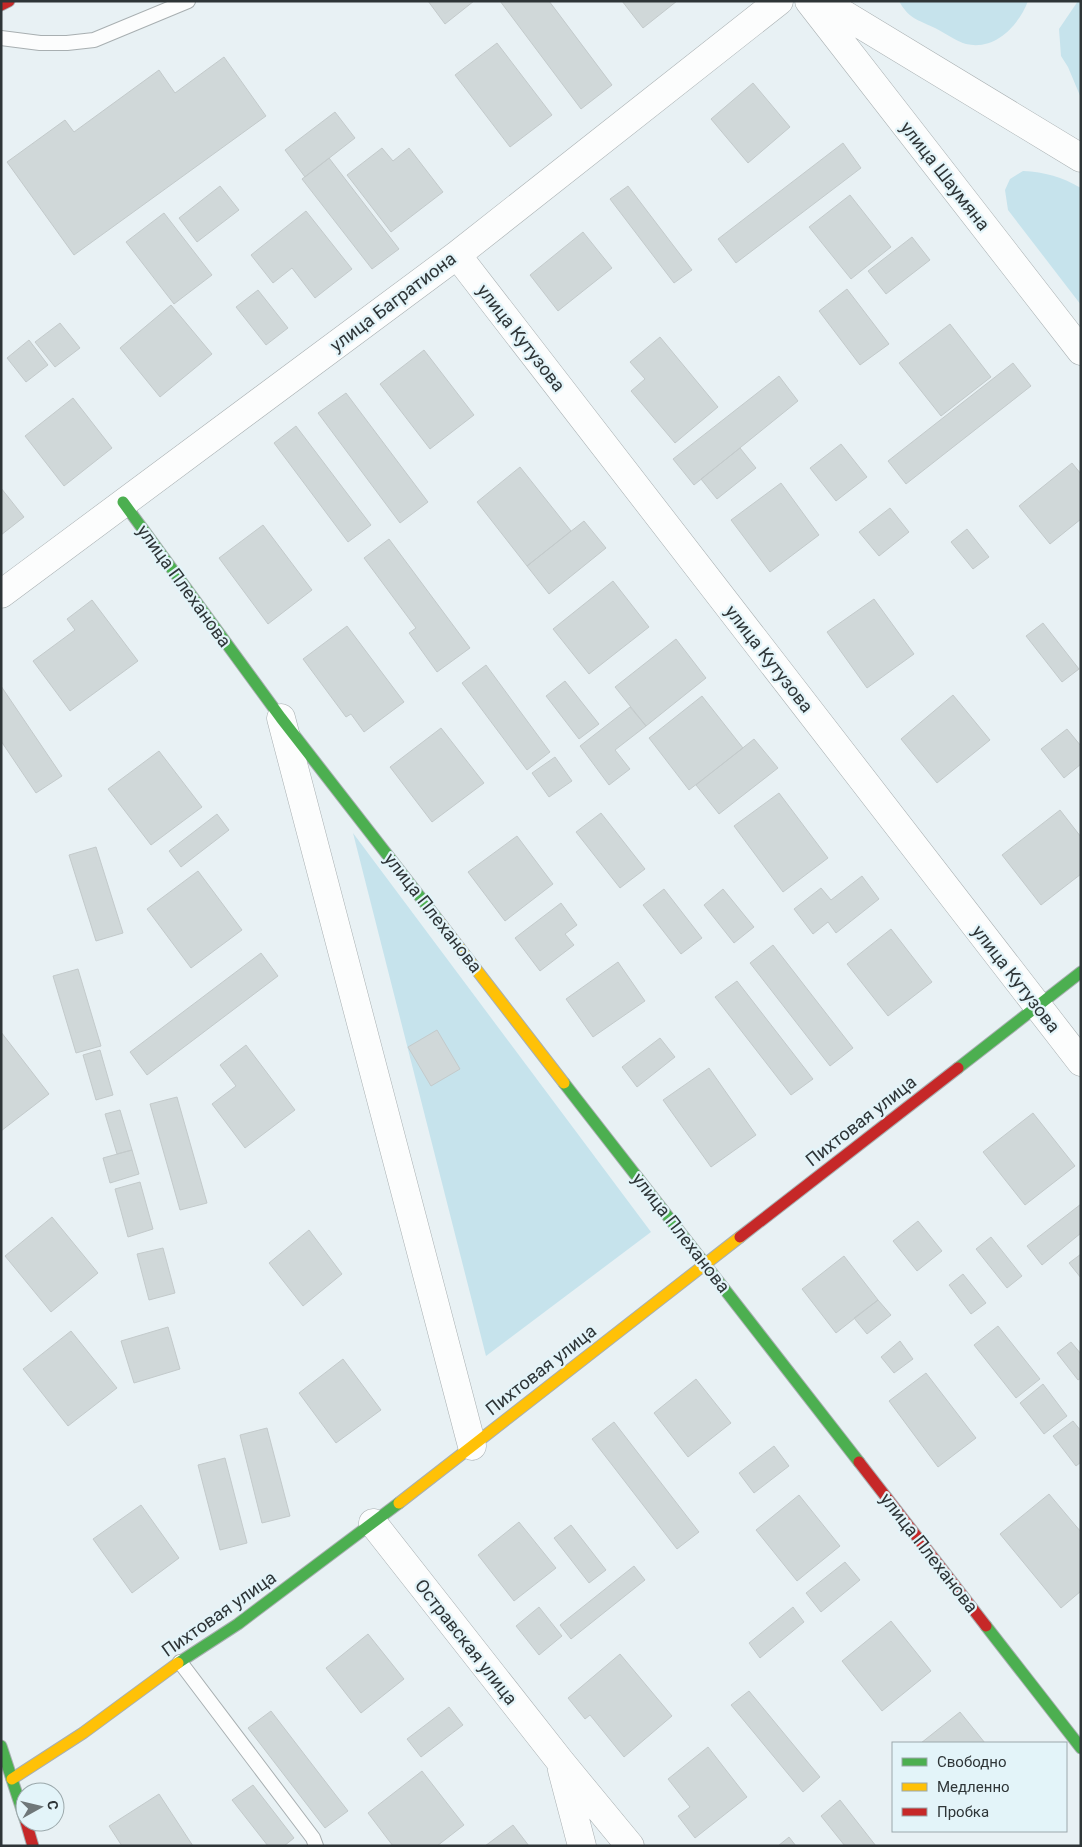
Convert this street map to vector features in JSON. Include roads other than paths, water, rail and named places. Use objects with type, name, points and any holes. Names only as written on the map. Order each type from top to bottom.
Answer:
[{"type":"street","points":[[1,4],[9,1]]},
{"type":"street","name":"улица Багратиона","points":[[1,594],[457,255],[779,1]]},
{"type":"street","name":"улица Шаумяна","points":[[809,1],[1081,351]]},
{"type":"street","points":[[822,1],[1081,158]]},
{"type":"street","name":"улица Кутузова","points":[[457,255],[1081,1062]]},
{"type":"street","name":"улица Плеханова","points":[[123,502],[281,718],[1081,1748]]},
{"type":"street","name":"улица Плеханова","points":[[281,718],[472,1446]]},
{"type":"street","name":"Пихтовая улица","points":[[12,1779],[83,1733],[180,1662],[238,1624],[373,1523],[1081,972]]},
{"type":"street","name":"Остравская улица","points":[[373,1523],[560,1761],[630,1846]]},
{"type":"street","points":[[1,1746],[15,1789]]},
{"type":"street","name":"Остравская улица","points":[[560,1761],[582,1846]]},
{"type":"street","points":[[29,1832],[33,1846]]},
{"type":"lane","points":[[1,38],[49,43],[94,40],[188,1]]},
{"type":"lane","points":[[180,1662],[313,1838],[316,1846]]}]
